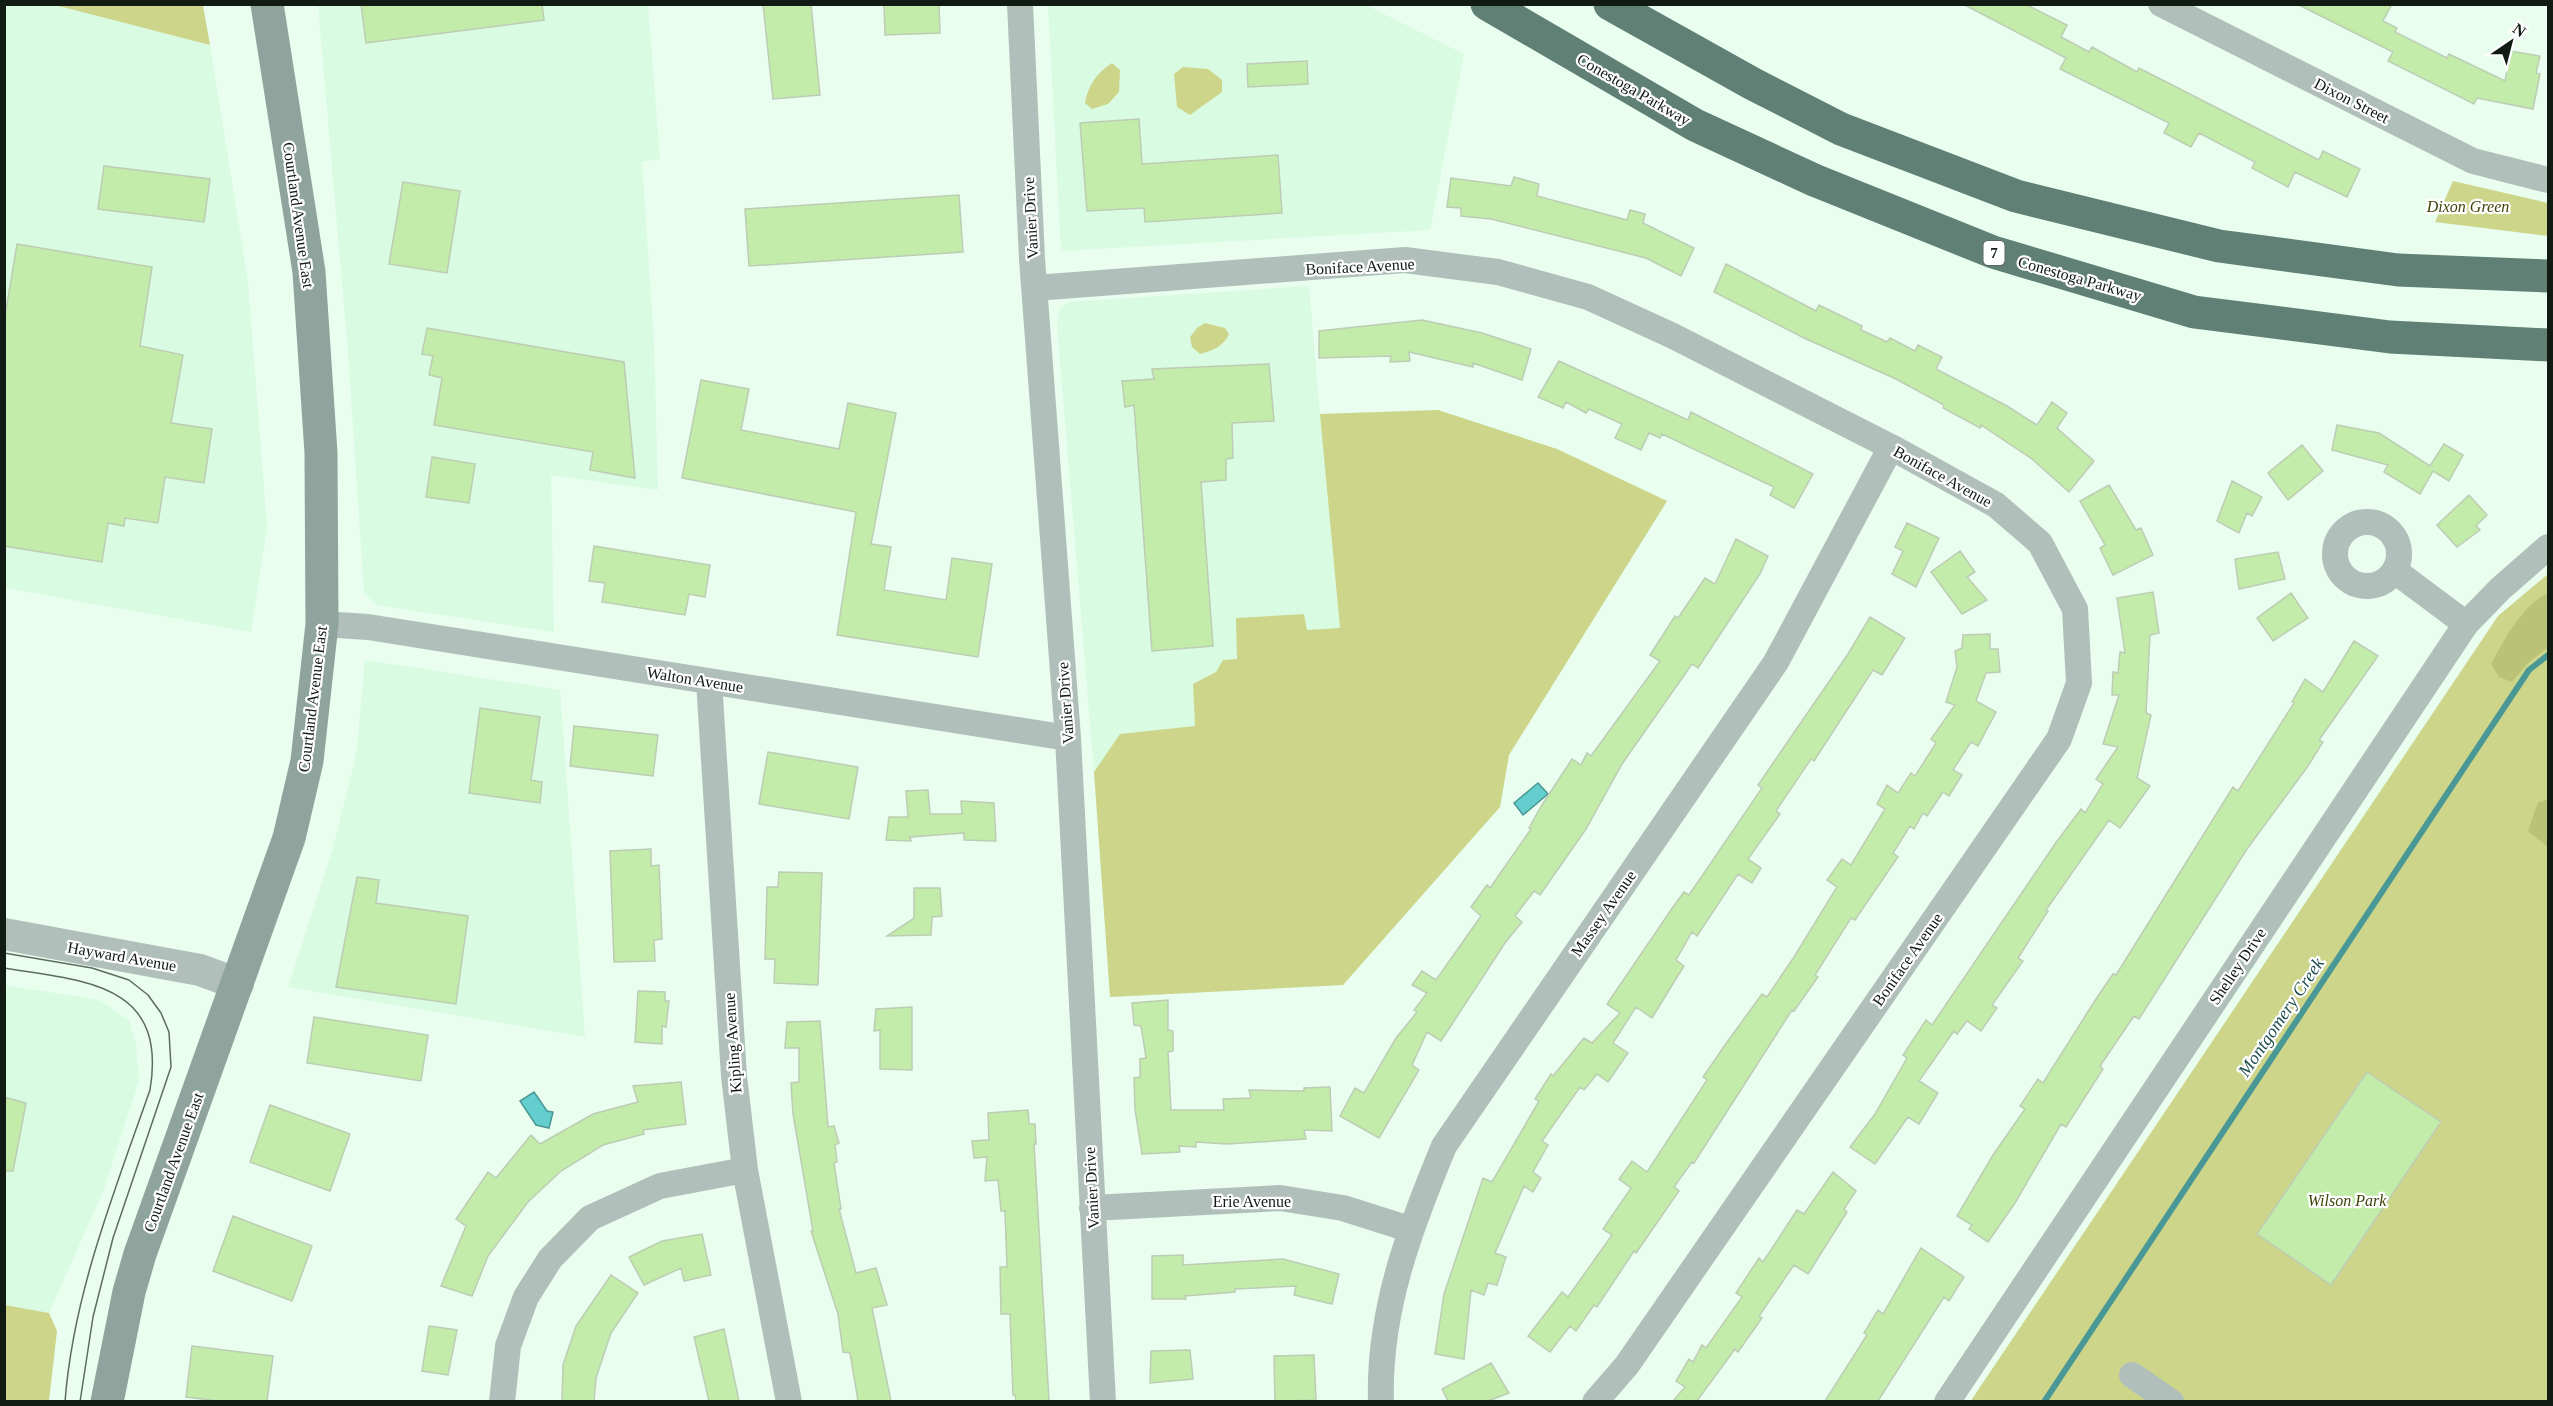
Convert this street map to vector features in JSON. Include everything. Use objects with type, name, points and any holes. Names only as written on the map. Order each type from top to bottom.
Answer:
[{"type":"highway","name":"Conestoga Parkway","points":[[1487,4],[1695,125],[1814,180],[1993,252],[2194,312],[2390,337],[2548,345]]},
{"type":"highway","points":[[1610,4],[1753,84],[1841,129],[2016,196],[2219,246],[2398,270],[2548,276]]},
{"type":"main road","name":"Courtland Avenue East","points":[[107,1401],[129,1292],[140,1254],[289,838],[305,772],[322,624],[321,453],[309,272],[267,4]]},
{"type":"street","name":"Vanier Drive","points":[[1020,4],[1035,288],[1068,738],[1103,1401]]},
{"type":"street","name":"Dixon Street","points":[[2162,4],[2473,161],[2548,180]]},
{"type":"street","name":"Boniface Avenue","points":[[1035,288],[1405,260],[1498,272],[1588,297],[1673,336],[1891,447],[1996,504],[2040,543],[2075,609],[2079,683],[2059,739],[1627,1365],[1594,1401]]},
{"type":"street","name":"Massey Avenue","points":[[1381,1401],[1380,1376],[1391,1296],[1410,1229],[1444,1146],[1776,662],[1891,447]]},
{"type":"street","name":"Shelley Drive","points":[[1947,1401],[2466,624],[2500,589],[2548,547]]},
{"type":"street","points":[[2395,571],[2466,624]]},
{"type":"street","name":"Walton Avenue","points":[[322,624],[368,627],[1068,738]]},
{"type":"street","name":"Kipling Avenue","points":[[709,681],[734,1076],[745,1170],[789,1401]]},
{"type":"street","name":"Hayward Avenue","points":[[4,934],[200,970],[238,984]]},
{"type":"street","points":[[502,1401],[508,1346],[526,1297],[550,1259],[590,1218],[660,1186],[745,1170]]},
{"type":"street","name":"Erie Avenue","points":[[1092,1208],[1280,1198],[1342,1208],[1410,1229]]},
{"type":"street","points":[[2132,1375],[2172,1401]]},
{"type":"shaded area","points":[[4,5],[55,5],[210,45],[248,282],[267,527],[251,632],[5,588]]},
{"type":"shaded area","points":[[318,5],[648,5],[660,159],[642,162],[654,342],[658,490],[551,475],[554,632],[376,605],[364,593],[348,352]]},
{"type":"shaded area","points":[[1048,5],[1366,5],[1464,54],[1430,230],[1061,251]]},
{"type":"shaded area","points":[[1309,286],[1320,414],[1438,410],[1557,449],[1667,501],[1509,755],[1500,807],[1343,985],[1110,997],[1057,325],[1060,309],[1069,302]]},
{"type":"shaded area","points":[[365,660],[560,690],[585,1037],[288,987],[333,848],[350,781],[357,749]]},
{"type":"shaded area","points":[[4,985],[99,1000],[129,1020],[136,1044],[139,1080],[103,1192],[49,1313],[5,1305]]},
{"type":"green space","points":[[55,5],[203,5],[210,45]]},
{"type":"green space","points":[[1112,63],[1120,70],[1119,92],[1108,104],[1092,109],[1085,103],[1089,90],[1097,75]]},
{"type":"green space","points":[[1183,67],[1208,69],[1222,80],[1222,92],[1190,115],[1177,107],[1174,74]]},
{"type":"green space","name":"Dixon Green","points":[[2453,181],[2548,203],[2548,236],[2435,222]]},
{"type":"green space","points":[[1205,323],[1225,328],[1229,334],[1217,347],[1200,354],[1192,347],[1190,337],[1197,328]]},
{"type":"green space","points":[[1438,410],[1557,449],[1667,501],[1509,755],[1500,807],[1343,985],[1110,997],[1094,772],[1120,734],[1195,726],[1193,684],[1216,672],[1223,660],[1237,659],[1236,618],[1304,614],[1307,630],[1340,628],[1320,414]]},
{"type":"green space","name":"Wilson Park","points":[[2548,574],[2548,1401],[1970,1402],[2498,616]]},
{"type":"green space","points":[[2548,593],[2548,647],[2527,664],[2512,682],[2499,677],[2491,664],[2502,644],[2522,614]]},
{"type":"green space","points":[[2548,800],[2548,847],[2528,831],[2538,802]]},
{"type":"green space","points":[[5,1305],[49,1313],[57,1331],[49,1401],[5,1401]]},
{"type":"water","points":[[1538,783],[1548,794],[1523,815],[1514,803]]},
{"type":"water","points":[[534,1092],[547,1111],[553,1112],[549,1128],[536,1125],[520,1101]]},
{"type":"building","points":[[361,4],[542,4],[544,20],[366,43]]},
{"type":"building","points":[[763,4],[811,4],[820,95],[773,99]]},
{"type":"building","points":[[884,4],[939,4],[940,33],[885,35]]},
{"type":"building","points":[[1963,4],[2025,4],[2067,25],[2061,37],[2089,52],[2092,47],[2137,72],[2139,68],[2319,160],[2323,151],[2360,169],[2347,197],[2295,172],[2288,187],[2252,168],[2255,162],[2199,133],[2191,147],[2164,133],[2169,123],[2060,69],[2066,58]]},
{"type":"building","points":[[2297,4],[2392,4],[2383,21],[2397,28],[2395,32],[2447,58],[2449,54],[2505,81],[2511,51],[2540,56],[2536,73],[2540,74],[2533,109],[2477,98],[2474,104],[2388,61],[2393,52]]},
{"type":"building","points":[[1307,61],[1308,84],[1248,87],[1247,64]]},
{"type":"building","points":[[1139,119],[1142,164],[1278,155],[1282,213],[1145,222],[1144,208],[1087,211],[1080,123]]},
{"type":"building","points":[[104,166],[210,179],[204,222],[98,209]]},
{"type":"building","points":[[1514,177],[1539,184],[1537,196],[1627,220],[1630,210],[1645,214],[1643,223],[1694,248],[1681,276],[1646,258],[1491,219],[1461,216],[1461,208],[1447,207],[1451,178],[1511,186]]},
{"type":"building","points":[[403,182],[460,191],[447,273],[389,264]]},
{"type":"building","points":[[959,195],[963,252],[749,266],[745,209]]},
{"type":"building","points":[[17,244],[152,267],[140,346],[183,355],[171,423],[212,429],[204,483],[165,477],[158,523],[125,518],[124,526],[108,523],[102,562],[4,546],[4,322]]},
{"type":"building","points":[[1726,264],[1816,311],[1819,305],[1862,326],[1861,330],[1887,342],[1890,338],[1915,351],[1918,345],[1942,357],[1936,369],[2007,406],[2037,425],[2052,402],[2067,413],[2057,428],[2094,461],[2069,492],[2032,459],[1981,425],[1980,428],[1896,379],[1804,338],[1714,292]]},
{"type":"building","points":[[1422,320],[1482,333],[1531,349],[1522,380],[1473,363],[1473,367],[1409,352],[1410,361],[1390,362],[1391,356],[1319,358],[1319,331]]},
{"type":"building","points":[[427,328],[624,362],[635,478],[590,470],[593,452],[434,425],[442,378],[429,375],[433,356],[422,354]]},
{"type":"building","points":[[1559,361],[1688,420],[1691,412],[1813,474],[1794,508],[1770,495],[1774,487],[1662,434],[1660,438],[1649,433],[1641,450],[1615,438],[1622,424],[1589,409],[1586,413],[1566,402],[1563,408],[1538,397]]},
{"type":"building","points":[[1269,364],[1274,421],[1232,423],[1233,458],[1226,459],[1226,480],[1201,482],[1213,646],[1152,651],[1134,405],[1125,407],[1122,381],[1154,379],[1152,369]]},
{"type":"building","points":[[701,380],[749,389],[741,430],[839,449],[848,403],[896,413],[871,544],[891,547],[884,590],[946,600],[952,558],[992,564],[978,657],[837,635],[856,512],[682,478]]},
{"type":"building","points":[[2337,425],[2379,433],[2430,466],[2444,444],[2463,455],[2449,481],[2433,471],[2420,494],[2384,472],[2388,465],[2332,450]]},
{"type":"building","points":[[2302,445],[2323,471],[2288,500],[2268,473]]},
{"type":"building","points":[[432,457],[475,464],[469,503],[426,497]]},
{"type":"building","points":[[2232,481],[2262,497],[2252,516],[2247,513],[2239,533],[2217,521]]},
{"type":"building","points":[[2109,485],[2136,530],[2141,528],[2153,555],[2113,575],[2100,548],[2105,545],[2080,501]]},
{"type":"building","points":[[2469,495],[2487,515],[2476,526],[2480,530],[2457,547],[2437,525]]},
{"type":"building","points":[[1907,523],[1939,538],[1916,587],[1892,574],[1903,551],[1895,547]]},
{"type":"building","points":[[1736,539],[1768,556],[1760,574],[1698,668],[1692,664],[1622,764],[1586,829],[1540,895],[1534,891],[1515,916],[1522,922],[1505,943],[1441,1041],[1427,1032],[1412,1065],[1419,1070],[1379,1138],[1340,1116],[1355,1088],[1364,1093],[1396,1038],[1417,1012],[1414,1010],[1427,993],[1412,985],[1422,971],[1436,980],[1481,916],[1471,907],[1487,885],[1490,888],[1531,829],[1529,828],[1542,805],[1572,759],[1581,765],[1587,753],[1591,756],[1660,661],[1650,655],[1675,616],[1678,618],[1705,578],[1715,584]]},
{"type":"building","points":[[594,546],[710,565],[705,597],[689,594],[685,615],[602,602],[605,583],[589,581]]},
{"type":"building","points":[[1960,551],[1975,572],[1967,577],[1987,600],[1962,614],[1931,572]]},
{"type":"building","points":[[2278,552],[2285,579],[2239,589],[2235,559]]},
{"type":"building","points":[[2153,592],[2159,633],[2150,635],[2146,713],[2151,715],[2137,778],[2150,786],[2120,828],[2109,820],[2046,910],[2048,911],[2018,958],[2023,961],[1992,1005],[1997,1008],[1981,1031],[1967,1021],[1957,1034],[1954,1031],[1919,1081],[1938,1093],[1919,1124],[1908,1117],[1875,1164],[1850,1147],[1875,1114],[1907,1058],[1903,1055],[1926,1020],[1932,1025],[2055,844],[2081,809],[2085,813],[2103,784],[2096,779],[2118,747],[2103,744],[2119,695],[2112,695],[2113,672],[2118,673],[2120,652],[2125,653],[2117,598]]},
{"type":"building","points":[[2291,593],[2308,618],[2273,641],[2257,618]]},
{"type":"building","points":[[1870,617],[1905,638],[1882,675],[1873,670],[1814,761],[1811,759],[1776,811],[1780,814],[1748,859],[1761,868],[1752,883],[1738,874],[1697,936],[1692,932],[1676,960],[1684,966],[1652,1018],[1636,1007],[1613,1043],[1628,1053],[1608,1082],[1597,1074],[1584,1090],[1580,1087],[1542,1141],[1548,1145],[1533,1172],[1541,1178],[1533,1192],[1524,1186],[1495,1253],[1506,1257],[1497,1285],[1488,1283],[1484,1295],[1471,1290],[1464,1359],[1435,1354],[1444,1294],[1483,1178],[1492,1182],[1539,1101],[1535,1099],[1551,1074],[1553,1076],[1584,1038],[1592,1043],[1620,1013],[1607,1004],[1684,892],[1689,895],[1762,788],[1758,785],[1848,654]]},
{"type":"building","points":[[1990,634],[1990,649],[1998,649],[2000,672],[1986,673],[1976,701],[1996,712],[1978,746],[1971,742],[1953,770],[1962,775],[1949,796],[1943,792],[1927,816],[1923,813],[1914,829],[1910,826],[1893,853],[1898,857],[1855,920],[1851,918],[1815,975],[1818,977],[1794,1011],[1792,1010],[1694,1163],[1692,1162],[1674,1187],[1679,1191],[1636,1253],[1634,1251],[1597,1307],[1594,1305],[1576,1331],[1570,1326],[1550,1352],[1528,1336],[1562,1292],[1568,1297],[1612,1235],[1603,1229],[1631,1188],[1619,1179],[1632,1161],[1647,1172],[1707,1080],[1703,1077],[1762,994],[1767,997],[1794,957],[1837,887],[1827,880],[1842,859],[1851,865],[1885,809],[1877,804],[1887,785],[1898,793],[1911,773],[1915,776],[1936,743],[1931,739],[1955,705],[1946,702],[1957,667],[1955,651],[1962,648],[1963,635]]},
{"type":"building","points":[[2354,641],[2378,656],[2319,740],[2323,742],[2308,766],[2247,849],[2139,1019],[2134,1016],[2100,1066],[2103,1069],[2066,1127],[2061,1124],[2015,1203],[1988,1242],[1969,1229],[1972,1225],[1957,1216],[1993,1155],[2025,1109],[2020,1106],[2038,1079],[2043,1083],[2094,1002],[2113,974],[2116,975],[2233,787],[2238,791],[2294,703],[2292,702],[2305,679],[2323,692]]},
{"type":"building","points":[[480,708],[540,717],[531,780],[542,782],[540,803],[469,793]]},
{"type":"building","points":[[574,726],[658,735],[653,776],[570,766]]},
{"type":"building","points":[[768,752],[858,767],[849,819],[759,804]]},
{"type":"building","points":[[928,790],[930,814],[962,814],[961,801],[994,803],[996,841],[964,840],[964,833],[910,837],[911,841],[886,840],[889,817],[908,817],[906,791]]},
{"type":"building","points":[[651,849],[651,866],[659,865],[662,939],[654,940],[655,961],[614,962],[610,851]]},
{"type":"building","points":[[779,872],[822,873],[818,985],[774,983],[775,959],[765,959],[767,887],[778,887]]},
{"type":"building","points":[[357,877],[379,880],[376,903],[468,916],[456,1004],[336,987]]},
{"type":"building","points":[[914,888],[940,888],[942,916],[932,917],[931,935],[887,936],[914,918]]},
{"type":"building","points":[[638,991],[665,992],[665,1001],[669,1001],[666,1027],[662,1026],[662,1044],[635,1042]]},
{"type":"building","points":[[1168,1000],[1168,1030],[1173,1031],[1173,1051],[1168,1052],[1171,1110],[1224,1110],[1223,1099],[1251,1098],[1249,1090],[1304,1091],[1304,1088],[1330,1087],[1332,1131],[1304,1130],[1306,1139],[1227,1144],[1196,1142],[1196,1147],[1179,1146],[1180,1152],[1142,1154],[1135,1109],[1134,1078],[1140,1077],[1140,1059],[1146,1058],[1141,1026],[1134,1025],[1132,1003]]},
{"type":"building","points":[[912,1007],[912,1070],[880,1069],[880,1030],[874,1031],[876,1009]]},
{"type":"building","points":[[314,1017],[428,1035],[421,1081],[307,1063]]},
{"type":"building","points":[[820,1021],[828,1127],[834,1126],[839,1143],[835,1145],[837,1162],[834,1163],[841,1209],[839,1209],[856,1273],[876,1268],[887,1305],[872,1308],[891,1401],[858,1401],[850,1353],[843,1352],[838,1314],[811,1231],[813,1231],[793,1114],[791,1083],[799,1082],[799,1048],[785,1048],[787,1022]]},
{"type":"building","points":[[2367,1072],[2441,1122],[2331,1285],[2257,1234]]},
{"type":"building","points":[[681,1082],[686,1124],[643,1130],[644,1134],[603,1145],[561,1171],[528,1202],[488,1256],[472,1296],[441,1286],[466,1226],[456,1219],[488,1172],[496,1178],[531,1135],[540,1144],[593,1114],[638,1102],[633,1086]]},
{"type":"building","points":[[4,1097],[26,1103],[13,1171],[4,1171]]},
{"type":"building","points":[[270,1105],[350,1134],[330,1191],[250,1162]]},
{"type":"building","points":[[1028,1110],[1029,1124],[1035,1124],[1036,1144],[1034,1144],[1049,1401],[1016,1401],[1013,1395],[1010,1314],[1001,1314],[1000,1267],[1007,1267],[1005,1211],[1001,1211],[998,1180],[985,1181],[987,1157],[974,1158],[972,1141],[989,1140],[988,1113]]},
{"type":"building","points":[[1833,1172],[1856,1191],[1844,1209],[1847,1212],[1808,1274],[1794,1265],[1759,1316],[1762,1318],[1738,1352],[1735,1349],[1697,1401],[1673,1401],[1685,1387],[1676,1381],[1689,1359],[1693,1362],[1702,1345],[1706,1348],[1742,1297],[1736,1293],[1759,1258],[1763,1262],[1797,1210],[1804,1214]]},
{"type":"building","points":[[233,1216],[312,1246],[292,1301],[213,1271]]},
{"type":"building","points":[[702,1234],[711,1275],[684,1281],[681,1268],[644,1285],[629,1257],[662,1241]]},
{"type":"building","points":[[1921,1248],[1964,1277],[1949,1301],[1944,1297],[1878,1401],[1825,1401],[1867,1335],[1864,1333],[1878,1310],[1883,1314]]},
{"type":"building","points":[[1183,1255],[1183,1265],[1283,1259],[1339,1274],[1332,1304],[1294,1295],[1296,1286],[1235,1289],[1235,1292],[1185,1296],[1186,1299],[1152,1299],[1152,1256]]},
{"type":"building","points":[[611,1275],[638,1293],[611,1333],[596,1378],[594,1401],[562,1401],[563,1365],[576,1326]]},
{"type":"building","points":[[429,1326],[457,1330],[448,1375],[422,1371]]},
{"type":"building","points":[[724,1329],[739,1401],[709,1401],[694,1337]]},
{"type":"building","points":[[192,1346],[273,1356],[267,1401],[218,1401],[186,1397]]},
{"type":"building","points":[[1190,1350],[1193,1379],[1150,1383],[1151,1351]]},
{"type":"building","points":[[1314,1355],[1316,1400],[1275,1401],[1274,1356]]},
{"type":"building","points":[[1491,1363],[1509,1393],[1488,1401],[1448,1401],[1442,1389]]},
{"type":"waterway","name":"Montgomery Creek","points":[[2044,1402],[2529,670],[2548,655]]},
{"type":"tram line","points":[[4,953],[92,968],[129,980],[148,995],[161,1013],[169,1032],[171,1067],[113,1238],[93,1317],[80,1402]]},
{"type":"tram line","points":[[4,968],[63,977],[113,993],[133,1007],[146,1027],[152,1054],[150,1090],[110,1204],[86,1282],[77,1322],[65,1402]]}]
